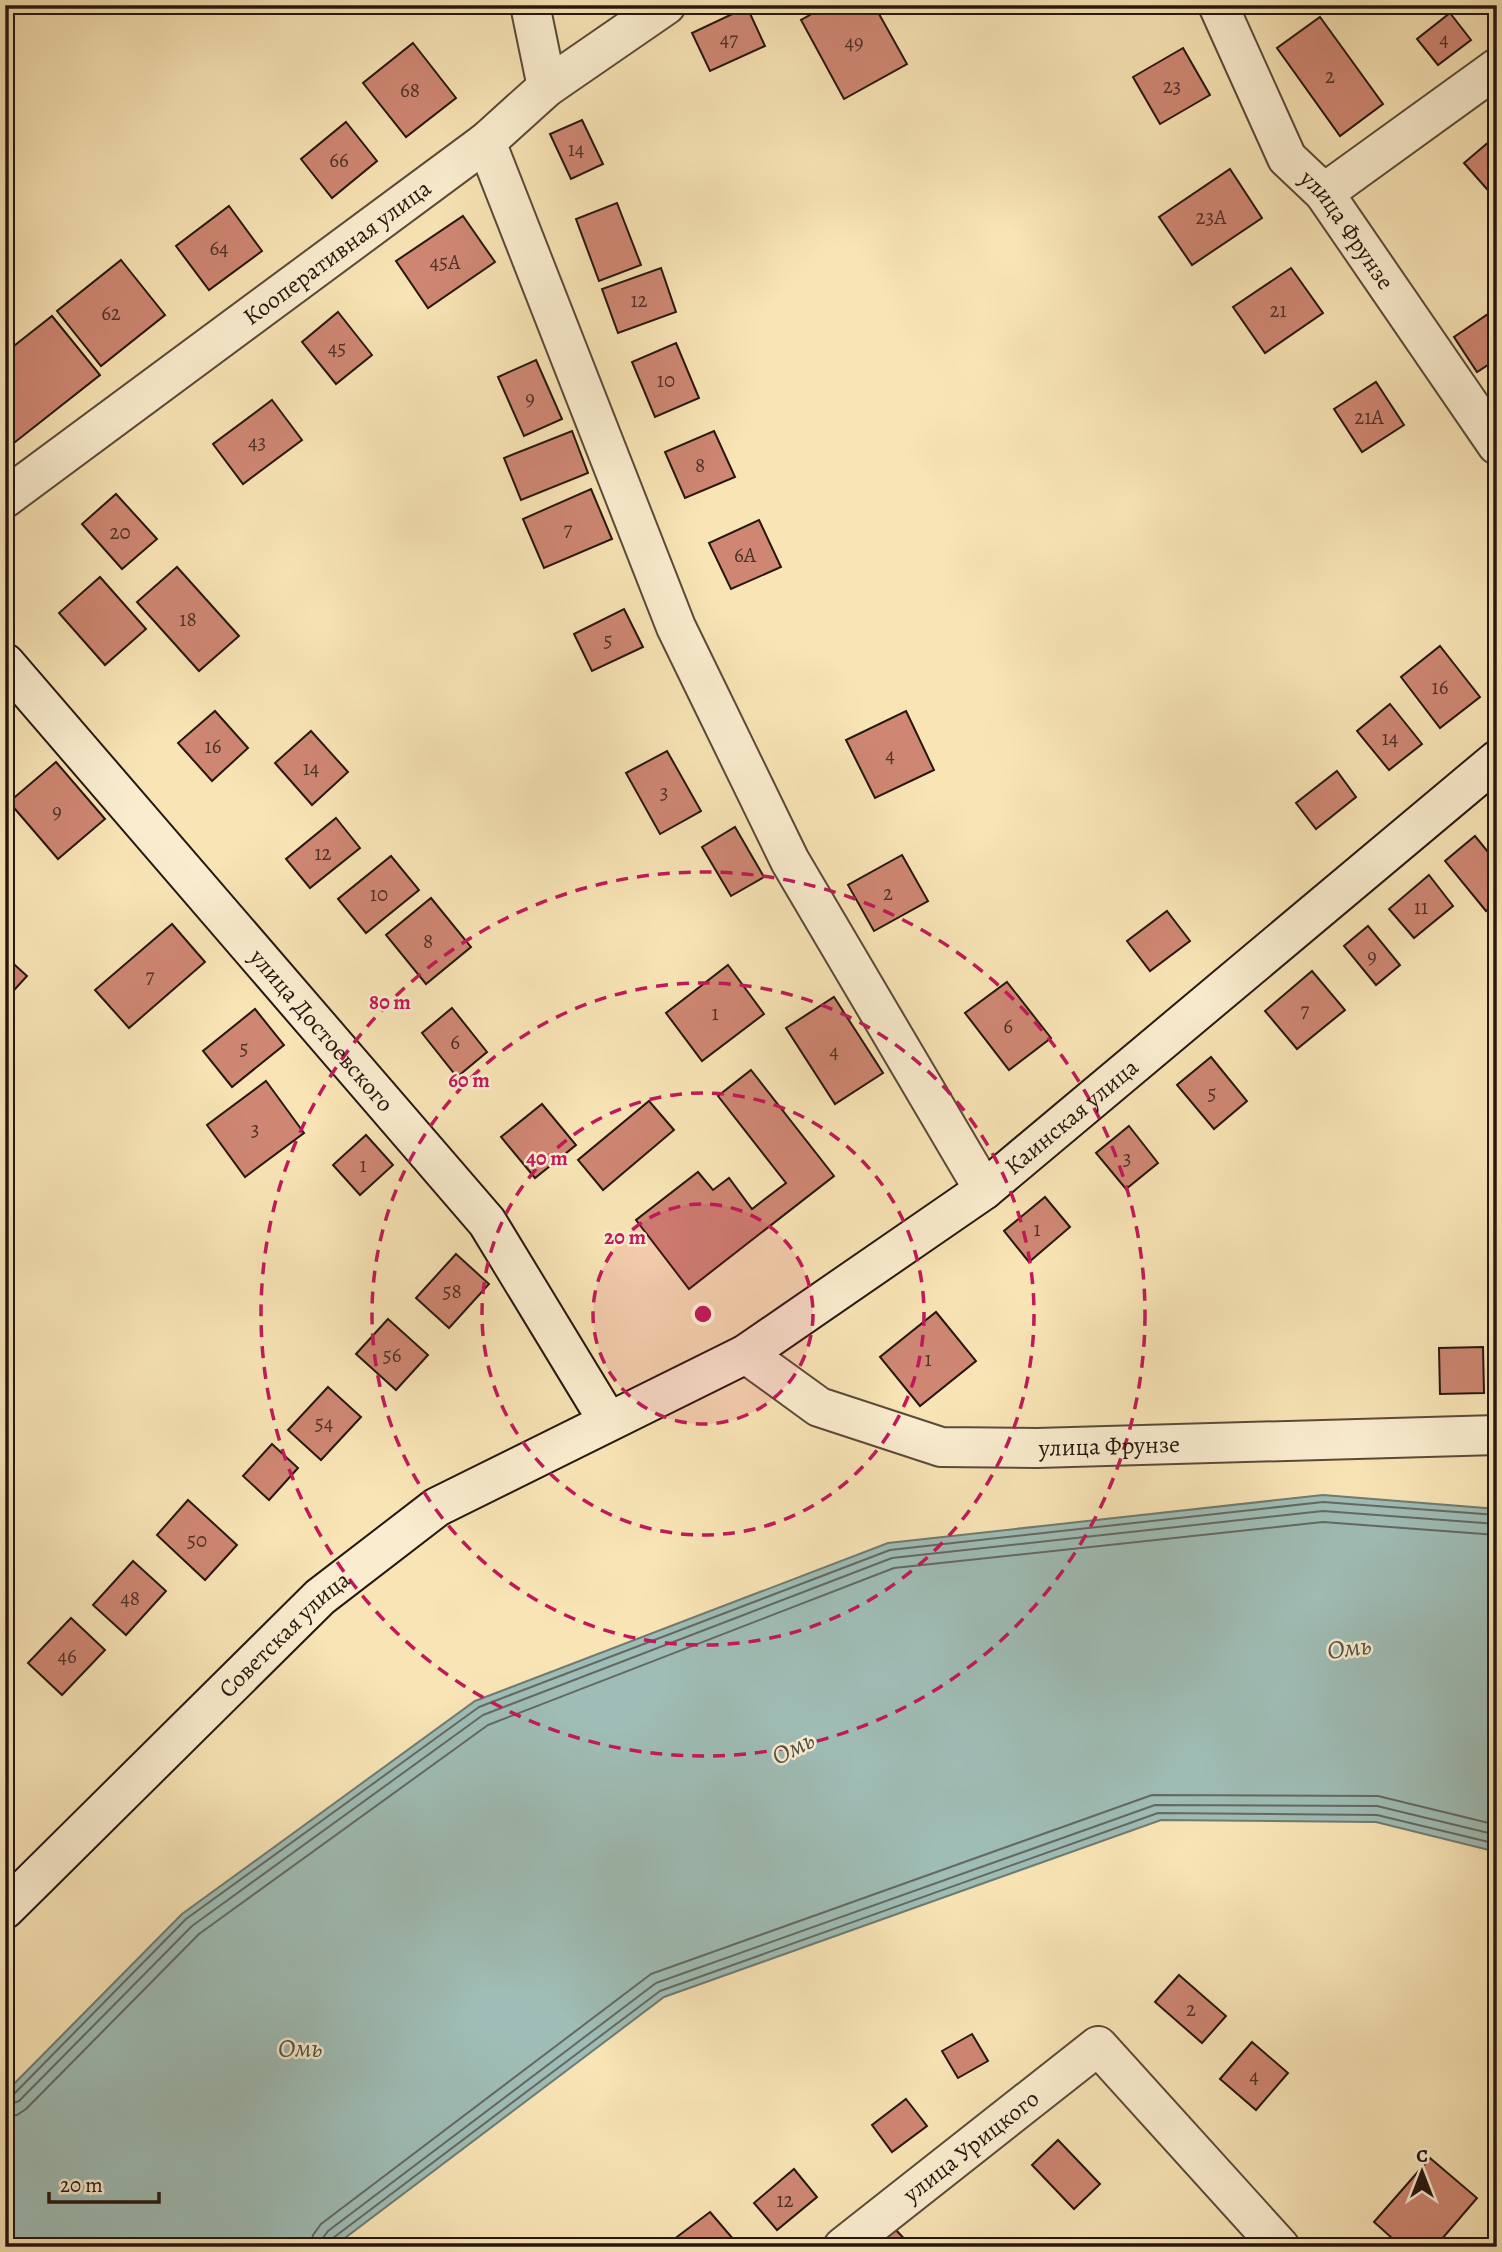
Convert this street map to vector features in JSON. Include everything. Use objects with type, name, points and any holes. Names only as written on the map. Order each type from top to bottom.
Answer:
[{"type":"street","points":[[530,5],[547,87]]},
{"type":"street","name":"Кооперативная улица","points":[[5,498],[486,142],[547,87],[666,5]]},
{"type":"street","name":"улица Фрунзе","points":[[1218,5],[1287,158],[1324,193],[1497,445]]},
{"type":"street","points":[[1324,193],[1497,68]]},
{"type":"street","points":[[486,142],[676,627],[790,861],[984,1190]]},
{"type":"street","name":"улица Достоевского","points":[[5,663],[487,1222],[608,1421]]},
{"type":"street","name":"Каинская улица","points":[[608,1421],[746,1354],[984,1190],[1497,760]]},
{"type":"street","name":"улица Фрунзе","points":[[746,1354],[819,1408],[941,1447],[1037,1448],[1497,1435]]},
{"type":"street","name":"Советская улица","points":[[5,1909],[320,1597],[436,1507],[608,1421]]},
{"type":"street","name":"улица Урицкого","points":[[843,2247],[1098,2046],[1280,2247]]},
{"type":"water","name":"Омь","points":[[1323,1495],[1497,1509],[1497,1852],[1376,1822],[1161,1820],[664,1997],[333,2247],[5,2247],[5,2093],[182,1914],[475,1701],[888,1543]]},
{"type":"building","points":[[828,5],[874,5],[907,64],[844,99],[801,20]]},
{"type":"building","points":[[747,7],[765,46],[710,71],[692,33]]},
{"type":"building","points":[[1450,13],[1471,40],[1438,65],[1417,39]]},
{"type":"building","points":[[1320,17],[1383,104],[1340,136],[1277,48]]},
{"type":"building","points":[[413,43],[456,98],[406,137],[363,83]]},
{"type":"building","points":[[1183,48],[1210,95],[1160,124],[1133,77]]},
{"type":"building","points":[[582,120],[603,164],[571,179],[550,134]]},
{"type":"building","points":[[346,122],[377,161],[332,198],[301,159]]},
{"type":"building","points":[[1497,135],[1497,194],[1493,196],[1464,163]]},
{"type":"building","points":[[1230,169],[1262,218],[1192,265],[1159,217]]},
{"type":"building","points":[[617,203],[641,265],[599,281],[576,219]]},
{"type":"building","points":[[229,206],[262,251],[209,290],[176,246]]},
{"type":"building","points":[[463,216],[495,262],[428,308],[396,261]]},
{"type":"building","points":[[121,260],[165,315],[101,366],[57,311]]},
{"type":"building","points":[[661,268],[676,312],[618,333],[602,289]]},
{"type":"building","points":[[1291,268],[1323,313],[1265,353],[1233,307]]},
{"type":"building","points":[[1497,308],[1497,359],[1477,372],[1454,337]]},
{"type":"building","points":[[338,312],[372,355],[336,384],[302,342]]},
{"type":"building","points":[[52,316],[100,375],[5,450],[5,353]]},
{"type":"building","points":[[676,343],[699,398],[655,417],[632,362]]},
{"type":"building","points":[[536,360],[562,419],[524,436],[498,377]]},
{"type":"building","points":[[1376,382],[1404,425],[1362,452],[1334,409]]},
{"type":"building","points":[[272,400],[302,440],[243,484],[213,444]]},
{"type":"building","points":[[572,431],[588,473],[521,500],[504,458]]},
{"type":"building","points":[[714,431],[735,477],[685,498],[665,452]]},
{"type":"building","points":[[591,489],[612,539],[544,568],[523,519]]},
{"type":"building","points":[[116,494],[157,539],[122,569],[82,524]]},
{"type":"building","points":[[759,520],[781,567],[731,589],[709,543]]},
{"type":"building","points":[[177,567],[239,636],[199,671],[137,602]]},
{"type":"building","points":[[100,577],[146,629],[105,665],[59,613]]},
{"type":"building","points":[[624,609],[643,647],[592,671],[574,634]]},
{"type":"building","points":[[1440,646],[1480,697],[1440,728],[1401,677]]},
{"type":"building","points":[[1390,704],[1422,744],[1389,770],[1357,731]]},
{"type":"building","points":[[215,711],[248,748],[212,781],[178,743]]},
{"type":"building","points":[[906,711],[934,770],[875,798],[846,740]]},
{"type":"building","points":[[311,731],[348,772],[312,805],[275,763]]},
{"type":"building","points":[[667,751],[701,811],[660,834],[626,773]]},
{"type":"building","points":[[56,762],[105,819],[58,859],[9,802]]},
{"type":"building","points":[[1337,771],[1356,797],[1316,829],[1296,803]]},
{"type":"building","points":[[336,818],[360,848],[310,888],[286,859]]},
{"type":"building","points":[[735,827],[764,877],[731,896],[702,847]]},
{"type":"building","points":[[1475,836],[1497,863],[1497,902],[1486,911],[1445,861]]},
{"type":"building","points":[[902,855],[928,901],[874,931],[848,885]]},
{"type":"building","points":[[391,856],[419,890],[366,933],[338,899]]},
{"type":"building","points":[[1429,875],[1453,906],[1414,938],[1389,909]]},
{"type":"building","points":[[431,898],[471,947],[426,984],[386,935]]},
{"type":"building","points":[[1167,911],[1190,941],[1150,971],[1127,941]]},
{"type":"building","points":[[172,924],[205,962],[129,1028],[95,990]]},
{"type":"building","points":[[1368,926],[1400,965],[1376,985],[1344,946]]},
{"type":"building","points":[[5,956],[27,976],[5,1000]]},
{"type":"building","points":[[728,965],[764,1014],[702,1061],[666,1013]]},
{"type":"building","points":[[1312,971],[1345,1010],[1297,1049],[1265,1011]]},
{"type":"building","points":[[1007,982],[1051,1038],[1009,1070],[965,1013]]},
{"type":"building","points":[[834,997],[883,1073],[835,1104],[786,1028]]},
{"type":"building","points":[[452,1008],[487,1052],[457,1077],[422,1033]]},
{"type":"building","points":[[255,1009],[284,1045],[232,1087],[203,1051]]},
{"type":"building","points":[[1211,1057],[1247,1101],[1214,1129],[1177,1085]]},
{"type":"building","points":[[751,1070],[834,1176],[689,1289],[636,1220],[698,1172],[713,1190],[729,1178],[752,1209],[786,1183],[718,1096]]},
{"type":"building","points":[[266,1081],[304,1133],[245,1177],[207,1125]]},
{"type":"building","points":[[649,1101],[674,1130],[603,1190],[578,1160]]},
{"type":"building","points":[[542,1104],[576,1145],[535,1178],[501,1137]]},
{"type":"building","points":[[1129,1126],[1158,1163],[1126,1189],[1096,1153]]},
{"type":"building","points":[[366,1135],[393,1165],[360,1195],[333,1165]]},
{"type":"building","points":[[1045,1197],[1070,1227],[1029,1262],[1004,1231]]},
{"type":"building","points":[[456,1254],[489,1284],[449,1328],[416,1298]]},
{"type":"building","points":[[936,1312],[976,1361],[920,1406],[880,1357]]},
{"type":"building","points":[[388,1319],[428,1355],[396,1390],[356,1354]]},
{"type":"building","points":[[1483,1347],[1484,1393],[1440,1394],[1439,1348]]},
{"type":"building","points":[[328,1387],[361,1417],[321,1460],[288,1430]]},
{"type":"building","points":[[272,1444],[298,1468],[269,1500],[243,1476]]},
{"type":"building","points":[[188,1500],[237,1545],[205,1580],[157,1535]]},
{"type":"building","points":[[133,1561],[166,1591],[126,1635],[93,1605]]},
{"type":"building","points":[[71,1618],[105,1650],[62,1695],[28,1663]]},
{"type":"building","points":[[1179,1975],[1226,2016],[1202,2043],[1155,2002]]},
{"type":"building","points":[[972,2034],[988,2061],[958,2078],[942,2051]]},
{"type":"building","points":[[1252,2042],[1288,2073],[1256,2110],[1220,2079]]},
{"type":"building","points":[[906,2099],[927,2126],[892,2152],[872,2125]]},
{"type":"building","points":[[1058,2140],[1100,2184],[1074,2209],[1032,2165]]},
{"type":"building","points":[[1430,2158],[1477,2198],[1435,2247],[1402,2247],[1374,2222]]},
{"type":"building","points":[[794,2169],[817,2197],[777,2230],[754,2203]]},
{"type":"building","points":[[710,2212],[740,2247],[672,2247],[669,2243]]},
{"type":"building","points":[[895,2229],[912,2247],[877,2247]]}]
